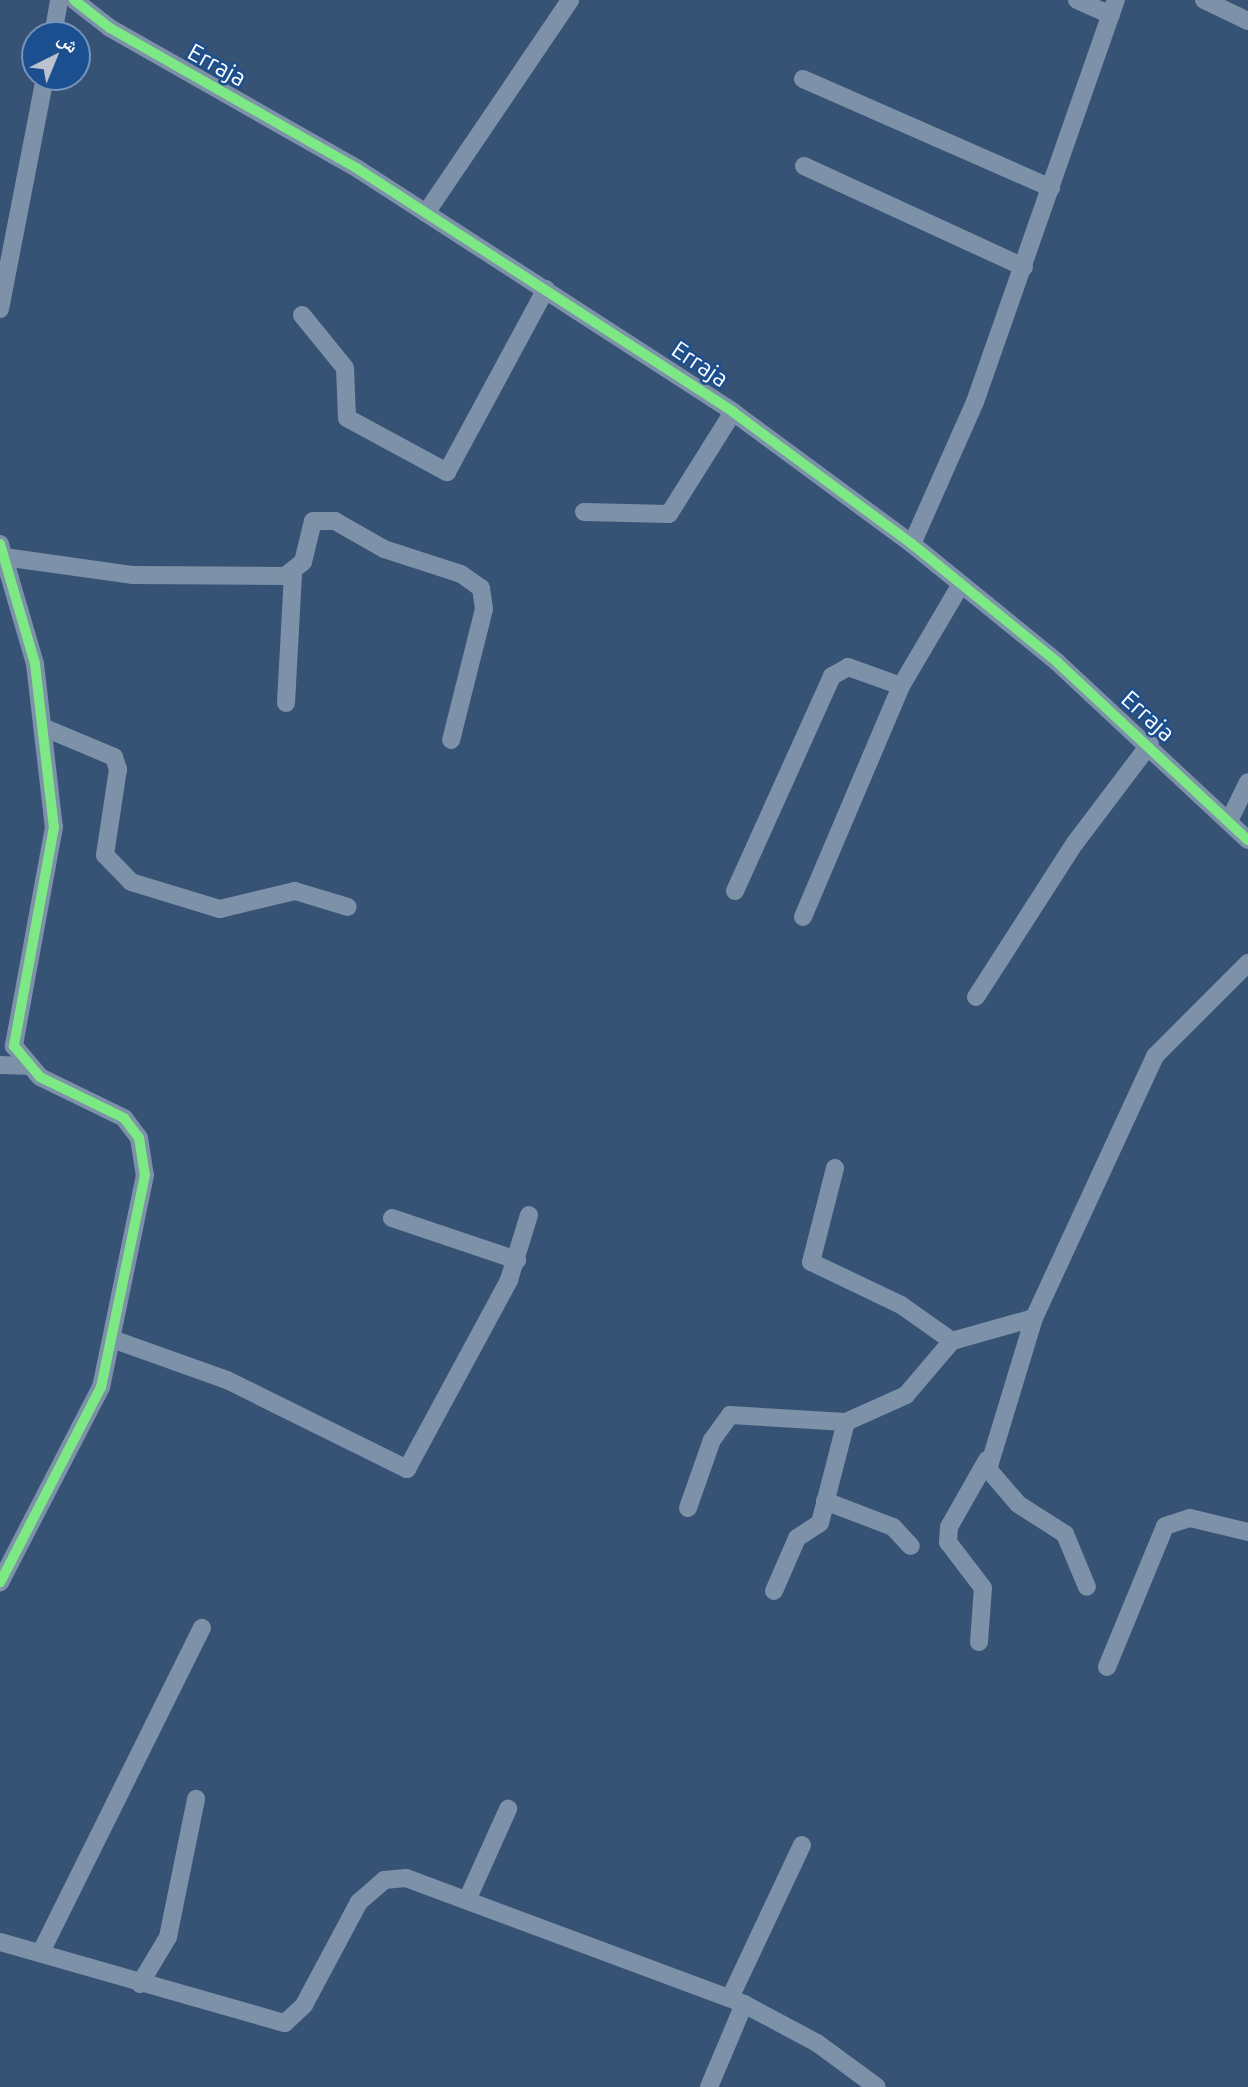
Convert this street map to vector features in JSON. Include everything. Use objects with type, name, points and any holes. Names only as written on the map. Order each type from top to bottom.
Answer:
[{"type":"street","points":[[55,21],[59,0]]},
{"type":"street","name":"Erraja","points":[[74,0],[110,28],[426,213],[733,412],[912,544],[961,584],[1150,744],[1248,840]]},
{"type":"street","points":[[426,213],[570,0]]},
{"type":"street","points":[[912,544],[958,445],[1024,267],[1114,8],[1077,0]]},
{"type":"street","points":[[1204,0],[1248,21]]},
{"type":"street","points":[[803,79],[1051,188]]},
{"type":"street","points":[[0,309],[42,91]]},
{"type":"street","points":[[804,166],[1024,267]]},
{"type":"street","points":[[302,315],[345,368],[347,418],[447,472],[546,289]]},
{"type":"street","points":[[584,512],[669,514],[733,412]]},
{"type":"street","points":[[286,703],[293,572],[303,562],[309,527],[324,519],[384,549],[474,580],[484,609],[451,740]]},
{"type":"street","points":[[25,1066],[12,1030],[54,827],[46,728],[2,550],[132,575],[293,572]]},
{"type":"street","points":[[803,918],[901,687],[961,584]]},
{"type":"street","points":[[735,891],[832,676],[848,667],[901,687]]},
{"type":"street","points":[[46,728],[104,750],[116,762],[104,845],[108,863],[122,877],[220,909],[295,891],[348,906]]},
{"type":"street","points":[[976,997],[1075,843],[1150,744]]},
{"type":"street","points":[[1229,821],[1248,782]]},
{"type":"street","points":[[979,1642],[983,1588],[948,1542],[949,1527],[987,1460],[1034,1318],[1156,1056],[1248,963]]},
{"type":"street","points":[[0,1065],[25,1066],[114,1111],[139,1138],[145,1175],[112,1339],[91,1412],[0,1583]]},
{"type":"street","points":[[835,1168],[811,1262],[901,1305],[952,1341]]},
{"type":"street","points":[[112,1339],[227,1380],[407,1469],[517,1259],[529,1214]]},
{"type":"street","points":[[392,1218],[517,1259]]},
{"type":"street","points":[[688,1508],[712,1440],[730,1415],[846,1422],[906,1395],[952,1341],[1034,1318]]},
{"type":"street","points":[[774,1591],[797,1538],[820,1523],[846,1422]]},
{"type":"street","points":[[987,1460],[993,1478],[1018,1504],[1065,1534],[1087,1587]]},
{"type":"street","points":[[825,1501],[893,1527],[911,1546]]},
{"type":"street","points":[[1107,1667],[1165,1526],[1190,1518],[1248,1532]]},
{"type":"street","points":[[41,1952],[202,1628]]},
{"type":"street","points":[[140,1984],[169,1937],[197,1800]]},
{"type":"street","points":[[468,1898],[508,1809]]},
{"type":"street","points":[[709,2087],[737,2001],[802,1845]]},
{"type":"street","points":[[0,1942],[41,1952],[140,1984],[285,2023],[304,2005],[359,1902],[384,1880],[406,1878],[468,1898],[737,2001],[817,2043],[877,2087]]},
{"type":"cycle path","points":[[74,0],[110,28],[358,169],[733,412],[912,544],[1057,662],[1248,840]]},
{"type":"cycle path","points":[[0,544],[35,664],[54,827],[14,1046],[40,1077],[124,1118],[139,1138],[145,1175],[101,1387],[0,1583]]}]
